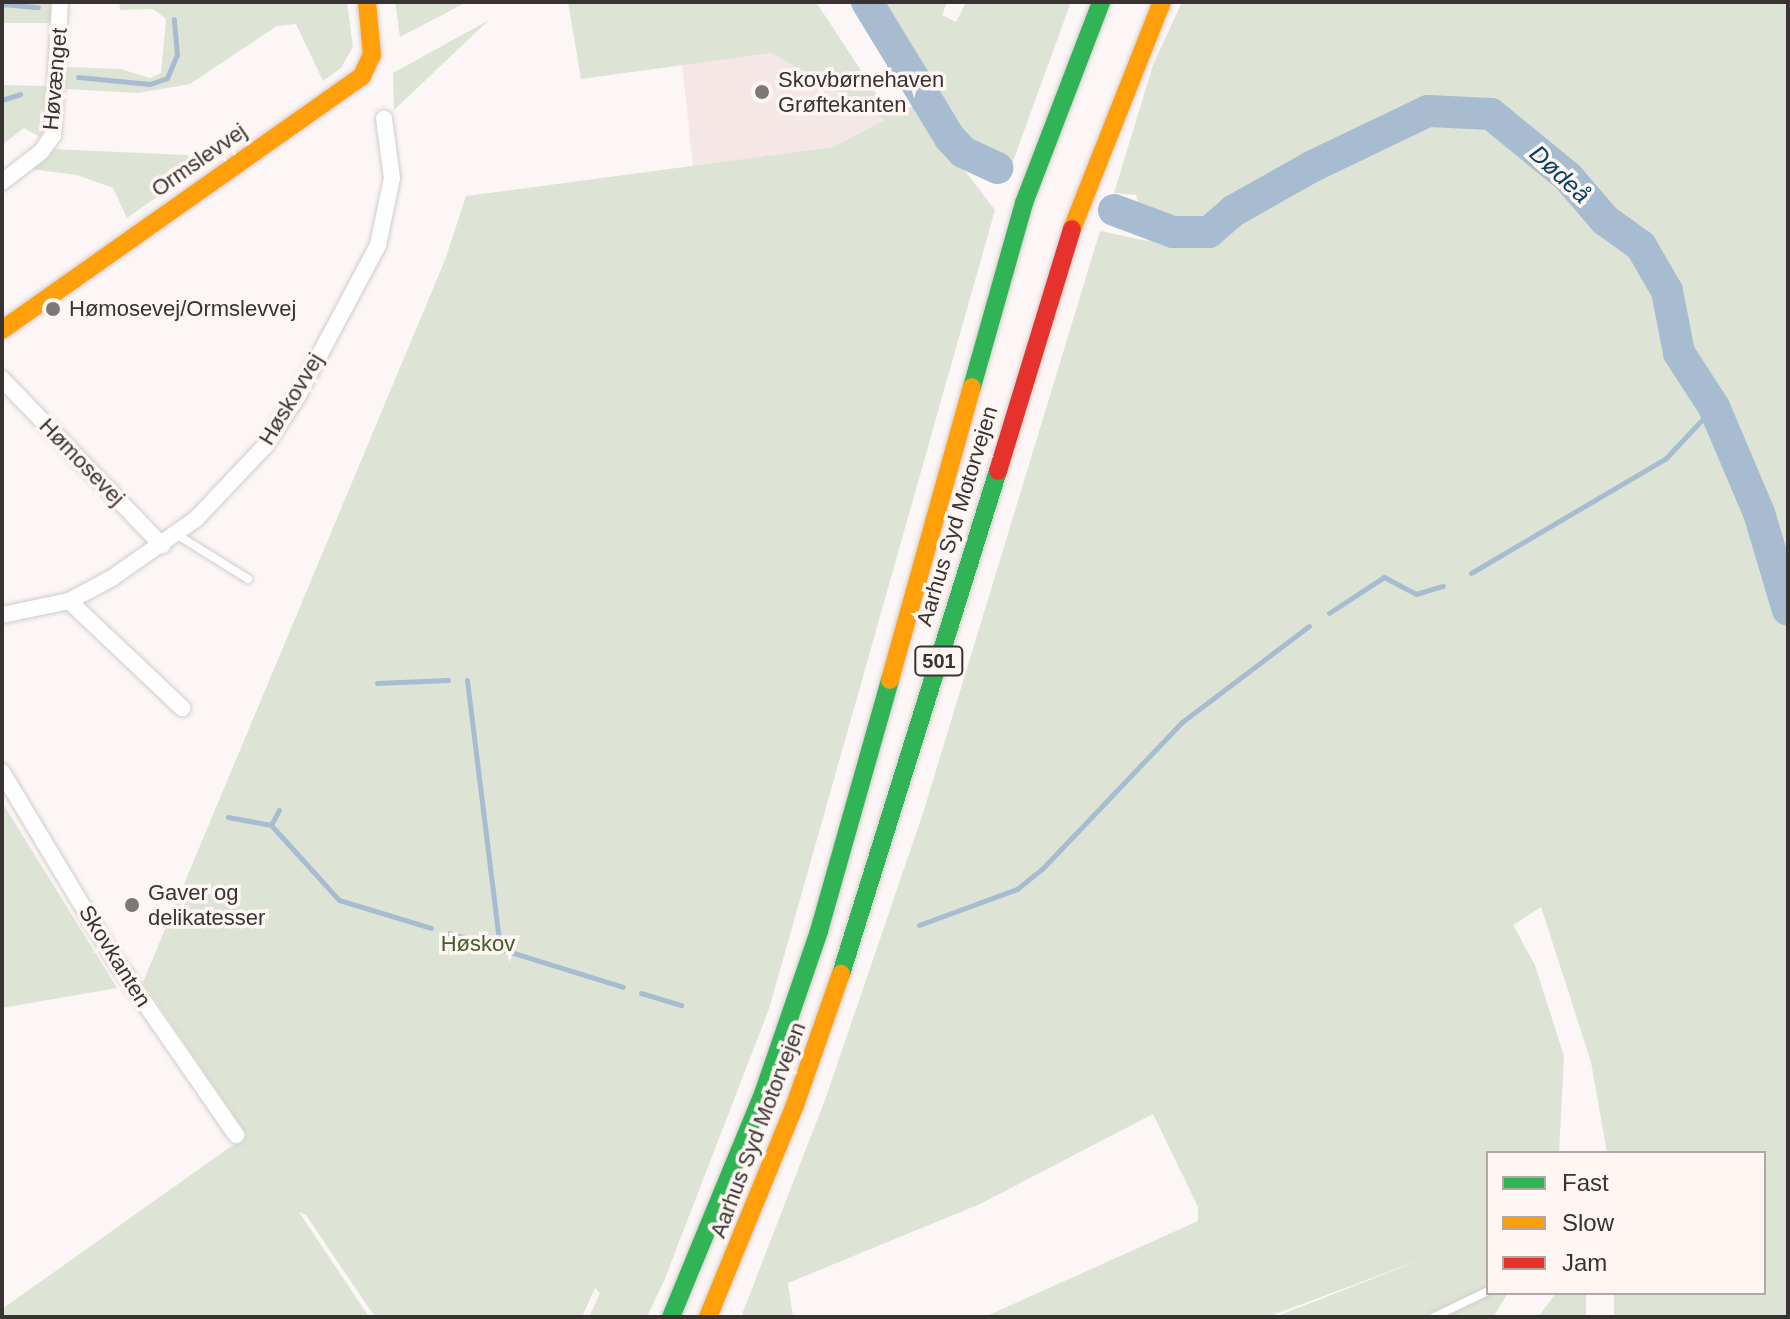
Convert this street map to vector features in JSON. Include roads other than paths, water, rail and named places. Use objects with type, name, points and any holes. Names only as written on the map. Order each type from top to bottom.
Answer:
[{"type":"main road","name":"Ormslevvej","points":[[2,330],[362,76],[372,55],[367,2]]},
{"type":"main road","name":"Aarhus Syd Motorvejen","points":[[671,1317],[764,1091],[819,931],[1007,259],[1101,2]]},
{"type":"main road","name":"Aarhus Syd Motorvejen","points":[[708,1317],[795,1105],[853,941],[1071,232],[1162,2]]},
{"type":"street","name":"Høvænget","points":[[2,182],[41,152],[53,135],[60,2]]},
{"type":"street","name":"Høskovvej","points":[[2,615],[69,601],[162,545],[227,490],[265,446],[297,397],[378,245],[392,178],[384,119]]},
{"type":"street","name":"Hømosevej","points":[[2,379],[162,545]]},
{"type":"street","points":[[69,601],[182,708]]},
{"type":"street","name":"Skovkanten","points":[[2,772],[115,960],[236,1135]]},
{"type":"lane","points":[[176,534],[248,579]]},
{"type":"lane","points":[[1434,1317],[1486,1292]]},
{"type":"waterway","name":"Dødeå","points":[[867,2],[950,138],[963,152],[997,168]]},
{"type":"waterway","points":[[871,8],[880,2]]},
{"type":"waterway","points":[[2,4],[38,7]]},
{"type":"waterway","points":[[78,77],[150,84],[167,78],[177,55],[174,19]]},
{"type":"waterway","points":[[2,100],[20,94]]},
{"type":"waterway","name":"Dødeå","points":[[1114,210],[1173,232],[1209,232],[1233,211],[1313,166],[1428,111],[1491,114],[1568,177],[1605,220],[1641,246],[1667,291],[1679,353],[1714,407],[1759,513],[1788,610]]},
{"type":"waterway","points":[[1471,573],[1666,458],[1714,407]]},
{"type":"waterway","points":[[1329,613],[1384,577],[1416,594],[1443,586]]},
{"type":"waterway","points":[[919,925],[1017,889],[1042,869],[1182,722],[1309,626]]},
{"type":"waterway","points":[[377,683],[448,680]]},
{"type":"waterway","points":[[467,680],[500,949]]},
{"type":"waterway","points":[[271,825],[279,810]]},
{"type":"waterway","points":[[228,817],[271,825],[339,900],[431,928]]},
{"type":"waterway","points":[[449,933],[623,987]]},
{"type":"waterway","points":[[641,993],[681,1005]]},
{"type":"place","name":"Skovbørnehaven Grøftekanten","points":[[762,92]]},
{"type":"place","name":"Hømosevej/Ormslevvej","points":[[53,309]]},
{"type":"place","name":"Gaver og delikatesser","points":[[132,905]]},
{"type":"park label","name":"Høskov","points":[[478,944]]}]
